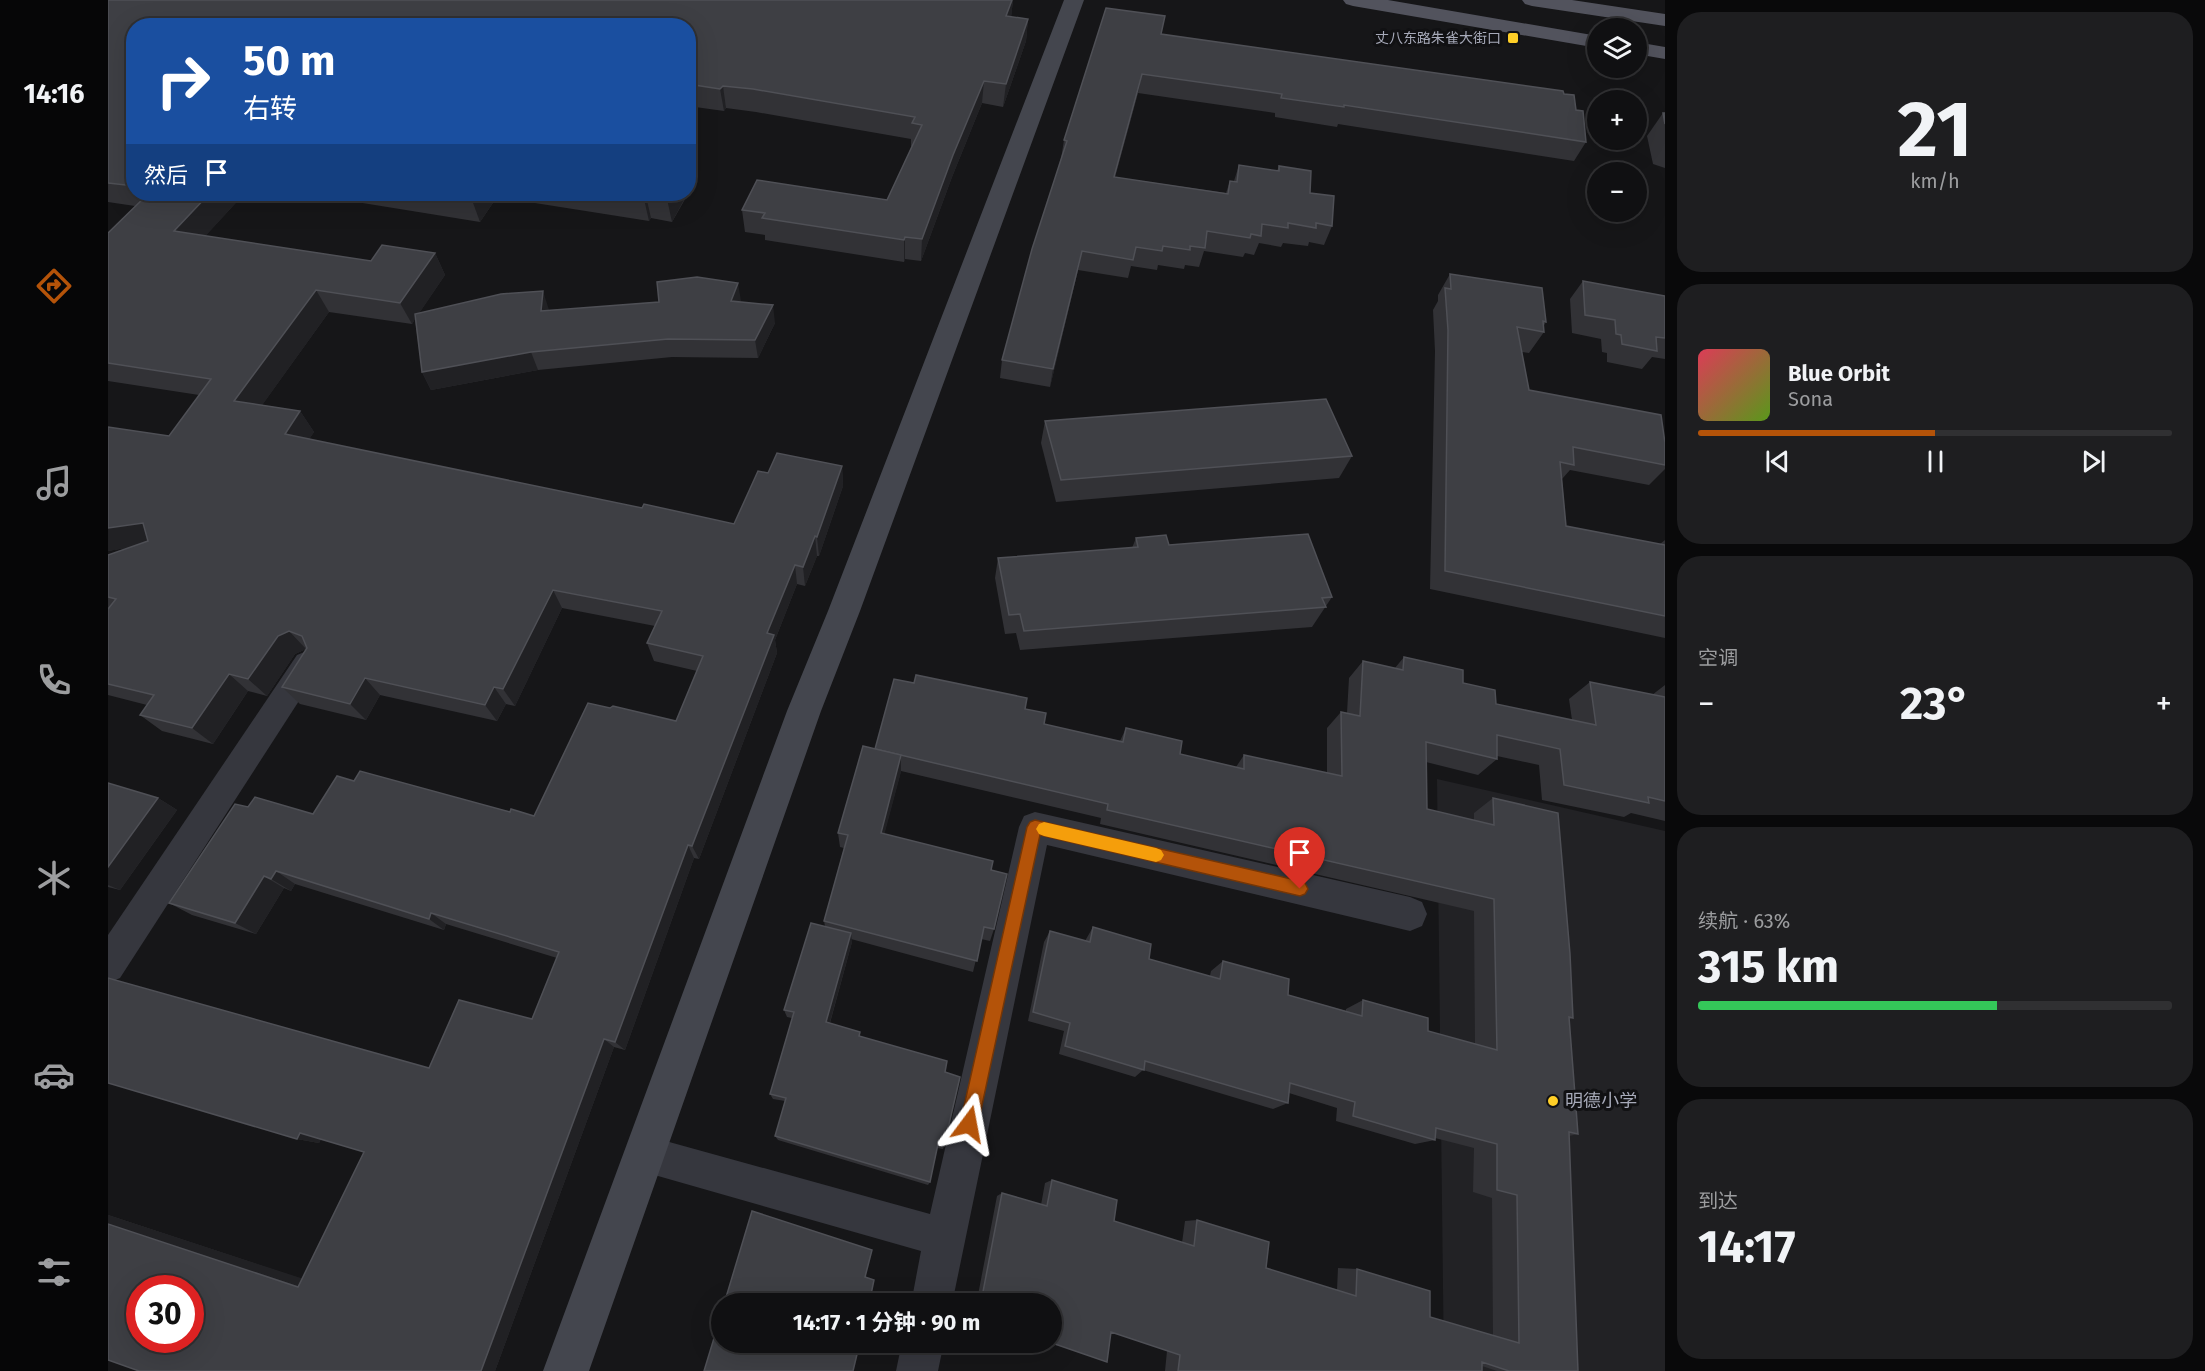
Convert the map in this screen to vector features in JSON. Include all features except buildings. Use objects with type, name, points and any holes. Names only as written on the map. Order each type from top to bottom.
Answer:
[{"type":"main road","points":[[1353,0],[1587,40]]},
{"type":"main road","points":[[1532,0],[1665,20]]},
{"type":"main road","points":[[1647,50],[1665,53]]},
{"type":"street","points":[[566,1371],[804,711],[844,611],[1074,0]]},
{"type":"street","points":[[111,955],[307,664]]},
{"type":"street","points":[[933,1293],[1035,827],[1410,914]]},
{"type":"street","points":[[644,1154],[944,1238]]},
{"type":"street","points":[[917,1371],[921,1353]]},
{"type":"shaded area","name":"明德小学","points":[[1437,779],[1665,831],[1665,1371],[1444,1371]]},
{"type":"slow traffic","points":[[1044,829],[1156,855]]},
{"type":"place","name":"丈八东路朱雀大街口","points":[[1513,38]]},
{"type":"place","name":"明德小学","points":[[1553,1101]]},
{"type":"route","points":[[969,1124],[1035,827],[1300,889]]}]
